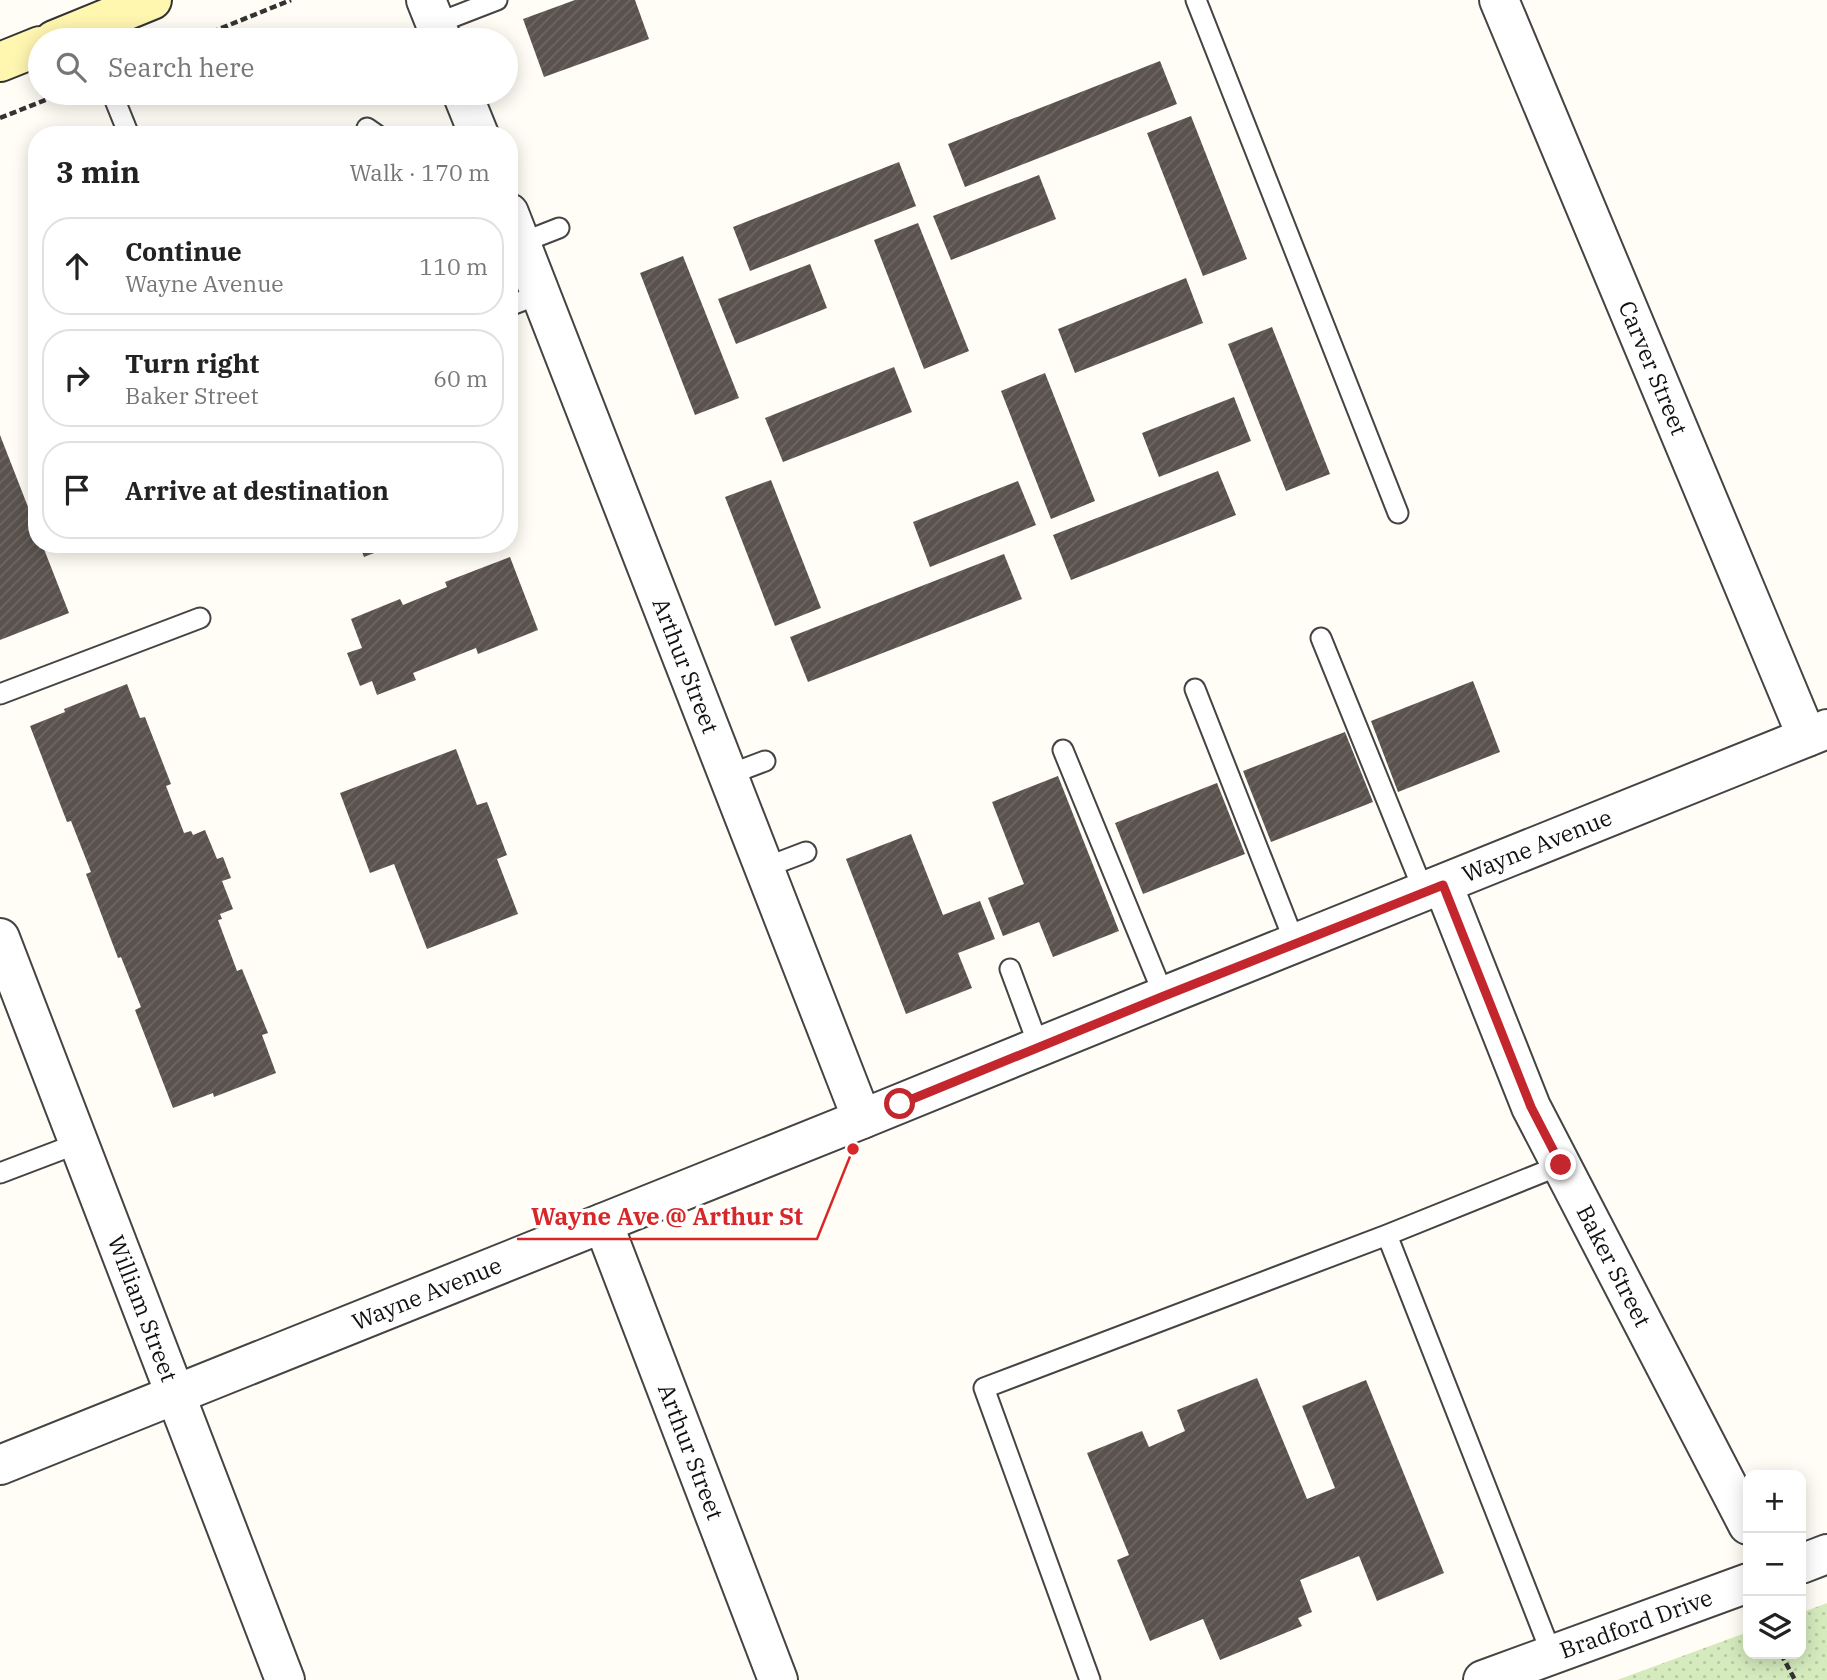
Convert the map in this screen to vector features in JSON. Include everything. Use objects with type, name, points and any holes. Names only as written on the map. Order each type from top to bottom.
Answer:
[{"type":"main road","points":[[93,28],[152,0]]},
{"type":"main road","points":[[0,62],[28,51]]},
{"type":"street","name":"Carver Street","points":[[1499,0],[1817,733]]},
{"type":"street","points":[[467,105],[475,126]]},
{"type":"street","name":"Arthur Street","points":[[518,262],[525,300],[728,775],[862,1119]]},
{"type":"street","name":"Wayne Avenue","points":[[0,1465],[1817,733]]},
{"type":"street","name":"Baker Street","points":[[1433,888],[1531,1107],[1743,1515]]},
{"type":"street","name":"William Street","points":[[0,938],[285,1680]]},
{"type":"street","name":"Arthur Street","points":[[603,1223],[778,1680]]},
{"type":"street","points":[[1806,1561],[1827,1554]]},
{"type":"street","name":"Bradford Drive","points":[[1483,1680],[1743,1585]]},
{"type":"lane","points":[[434,22],[497,0]]},
{"type":"lane","points":[[1196,0],[1398,513]]},
{"type":"lane","points":[[117,105],[125,126]]},
{"type":"lane","points":[[518,234],[559,228]]},
{"type":"lane","points":[[0,694],[200,618]]},
{"type":"lane","points":[[1321,638],[1433,888]]},
{"type":"lane","points":[[1195,689],[1295,943]]},
{"type":"lane","points":[[1063,750],[1164,996]]},
{"type":"lane","points":[[728,775],[765,761]]},
{"type":"lane","points":[[764,869],[806,852]]},
{"type":"lane","points":[[1010,969],[1039,1047]]},
{"type":"lane","points":[[0,1174],[79,1143]]},
{"type":"lane","points":[[1090,1680],[984,1388],[1387,1235],[1561,1165]]},
{"type":"lane","points":[[1387,1235],[1552,1655]]},
{"type":"path","points":[[222,28],[291,0]]},
{"type":"path","points":[[0,118],[33,105]]},
{"type":"path","points":[[1784,1659],[1795,1680]]},
{"type":"green space","points":[[1827,1603],[1827,1680],[1617,1680],[1743,1634],[1743,1659],[1806,1659],[1806,1611]]},
{"type":"building","points":[[575,0],[635,0],[649,39],[544,77],[523,19]]},
{"type":"building","points":[[1160,61],[1177,104],[965,187],[948,144]]},
{"type":"building","points":[[1191,116],[1247,259],[1203,276],[1147,133]]},
{"type":"building","points":[[899,162],[916,206],[750,271],[733,227]]},
{"type":"building","points":[[1039,175],[1056,219],[951,260],[933,216]]},
{"type":"building","points":[[918,223],[969,351],[924,369],[874,240]]},
{"type":"building","points":[[683,256],[739,398],[695,415],[640,273]]},
{"type":"building","points":[[810,264],[827,308],[736,344],[718,299]]},
{"type":"building","points":[[1186,278],[1203,323],[1075,373],[1058,329]]},
{"type":"building","points":[[1272,327],[1330,474],[1286,491],[1228,344]]},
{"type":"building","points":[[894,367],[912,412],[783,462],[765,418]]},
{"type":"building","points":[[1045,373],[1095,501],[1051,519],[1001,391]]},
{"type":"building","points":[[1234,397],[1251,441],[1159,477],[1142,433]]},
{"type":"building","points":[[0,435],[28,507],[28,553],[46,553],[69,613],[0,640]]},
{"type":"building","points":[[1218,471],[1236,515],[1071,580],[1053,535]]},
{"type":"building","points":[[771,480],[821,608],[775,626],[725,497]]},
{"type":"building","points":[[1018,481],[1036,525],[930,567],[913,522]]},
{"type":"building","points":[[1004,554],[1022,599],[808,682],[790,637]]},
{"type":"building","points":[[510,557],[538,630],[478,654],[476,648],[413,673],[416,680],[377,695],[372,681],[360,686],[347,653],[362,648],[351,619],[400,599],[403,605],[447,587],[445,582]]},
{"type":"building","points":[[1473,681],[1500,752],[1398,792],[1371,721]]},
{"type":"building","points":[[127,684],[140,718],[145,717],[171,784],[166,786],[184,833],[191,831],[193,835],[205,830],[217,859],[223,857],[231,878],[222,881],[233,909],[220,914],[222,919],[218,920],[237,971],[242,969],[268,1033],[262,1035],[276,1073],[214,1097],[213,1093],[173,1108],[135,1010],[141,1007],[121,957],[118,958],[86,874],[91,872],[71,821],[67,822],[30,726]]},
{"type":"building","points":[[1345,732],[1373,802],[1271,842],[1243,771]]},
{"type":"building","points":[[456,749],[477,805],[487,802],[507,855],[497,859],[518,914],[427,949],[394,864],[370,873],[340,793]]},
{"type":"building","points":[[1058,776],[1119,931],[1053,957],[1039,922],[1003,936],[988,898],[1024,884],[992,802]]},
{"type":"building","points":[[1217,783],[1245,854],[1143,894],[1115,823]]},
{"type":"building","points":[[911,834],[943,915],[980,901],[995,939],[958,953],[972,988],[906,1014],[846,859]]},
{"type":"building","points":[[1257,1378],[1307,1499],[1335,1488],[1302,1406],[1366,1380],[1444,1573],[1377,1601],[1359,1556],[1300,1580],[1312,1612],[1298,1618],[1302,1626],[1220,1660],[1203,1619],[1150,1641],[1117,1560],[1129,1555],[1087,1453],[1142,1431],[1149,1447],[1185,1431],[1177,1410]]},
{"type":"place","name":"Wayne Ave @ Arthur St","points":[[853,1149]]},
{"type":"route","points":[[900,1104],[1443,885],[1531,1107],[1561,1165]]}]
